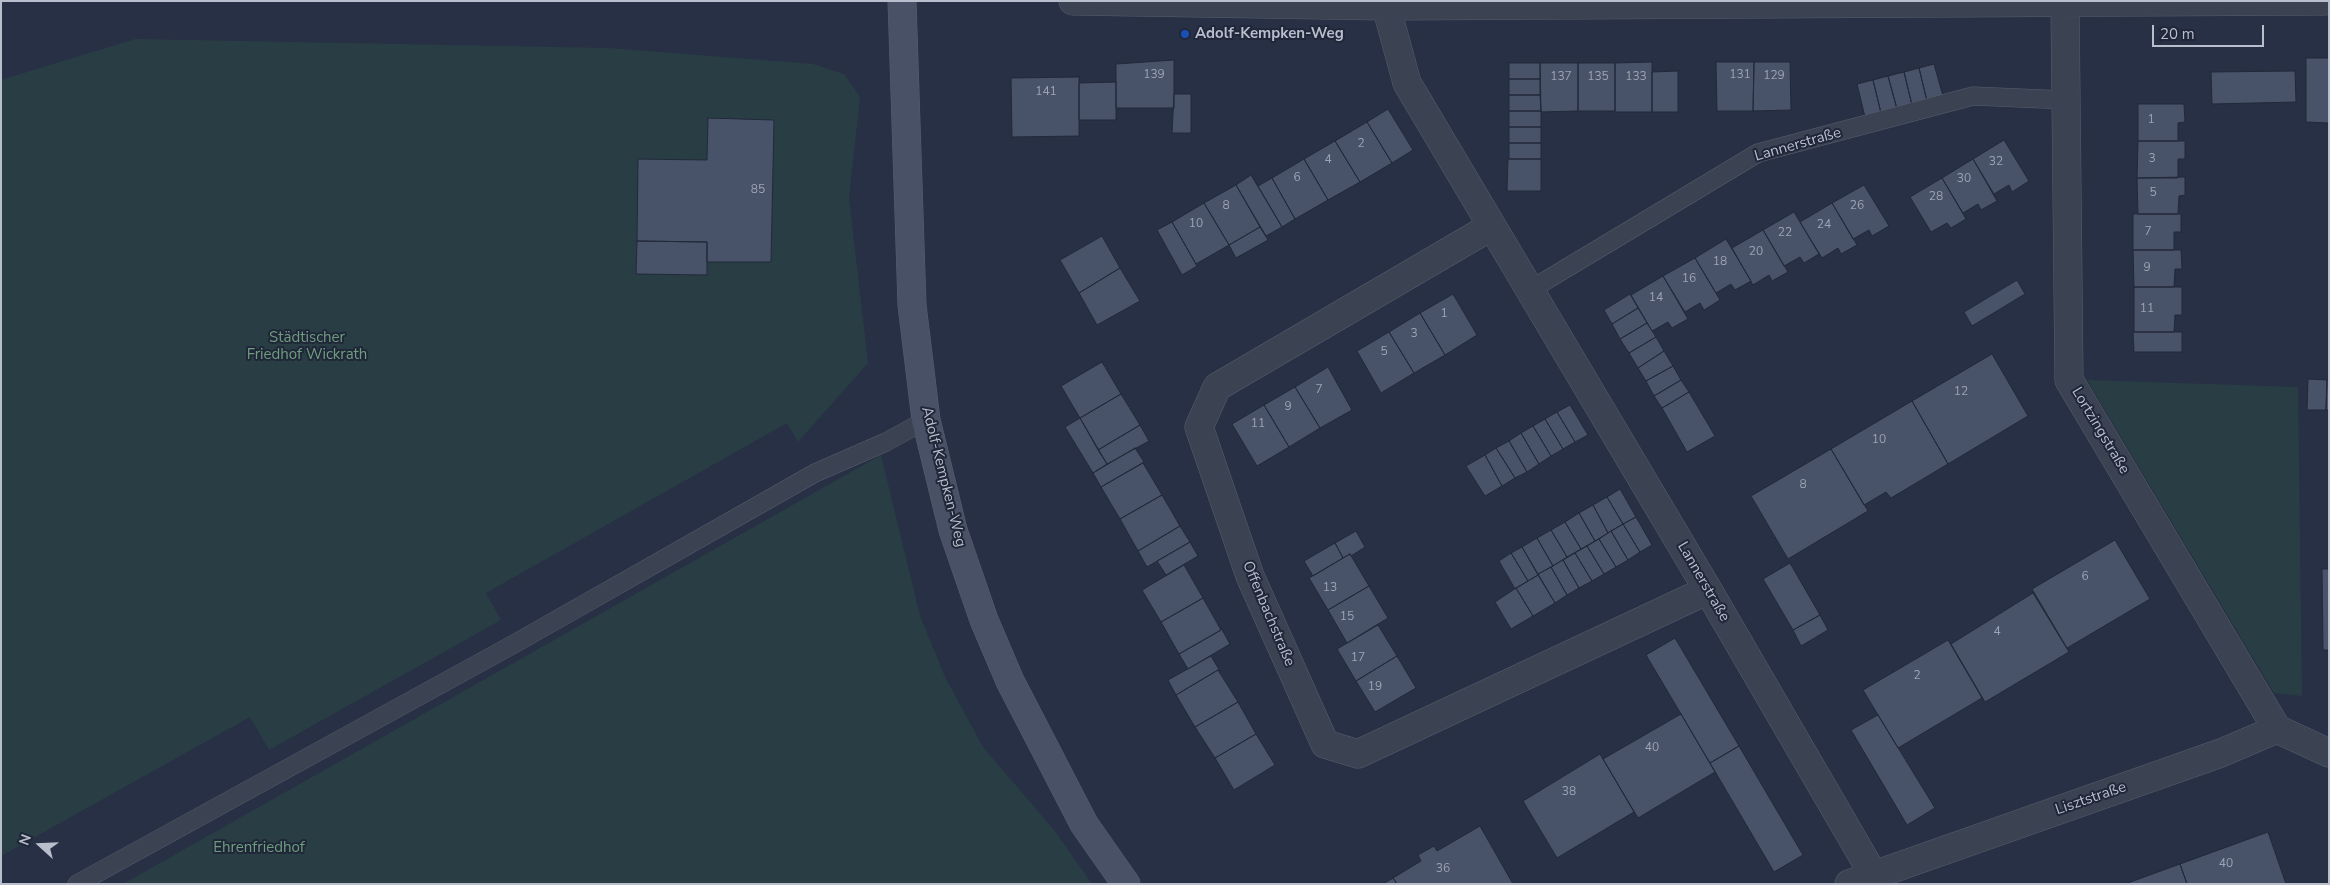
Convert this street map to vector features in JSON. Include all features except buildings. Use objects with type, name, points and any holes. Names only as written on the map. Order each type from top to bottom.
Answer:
[{"type":"main road","name":"Adolf-Kempken-Weg","points":[[902,1],[912,305],[926,420],[953,530],[984,620],[1006,672],[1084,824],[1126,884]]},
{"type":"street","points":[[1073,1],[1386,6],[2325,1]]},
{"type":"street","name":"Lortzingstraße","points":[[2066,2],[2069,380],[2277,729]]},
{"type":"street","name":"Lannerstraße","points":[[1386,6],[1407,83],[1708,590],[1861,879]]},
{"type":"street","name":"Offenbachstraße","points":[[1492,226],[1217,387],[1199,428],[1250,576],[1325,744],[1358,754],[1708,590]]},
{"type":"street","points":[[2277,729],[2329,753]]},
{"type":"street","name":"Lisztstraße","points":[[1861,879],[2221,753],[2277,729]]},
{"type":"lane","name":"Lannerstraße","points":[[1530,290],[1758,154],[1972,96],[2066,100]]},
{"type":"lane","points":[[77,884],[514,644],[815,473],[886,442],[926,420]]},
{"type":"green space","name":"Städtischer Friedhof Wickrath","points":[[135,39],[608,48],[813,64],[844,74],[860,97],[849,198],[868,363],[798,442],[787,423],[486,593],[501,620],[269,750],[250,717],[1,856],[1,80]]},
{"type":"green space","points":[[2087,380],[2298,387],[2302,696],[2274,693]]},
{"type":"green space","name":"Ehrenfriedhof","points":[[881,455],[920,616],[945,677],[983,747],[1055,831],[1092,884],[123,884]]},
{"type":"place","name":"Adolf-Kempken-Weg","points":[[1185,34]]}]
